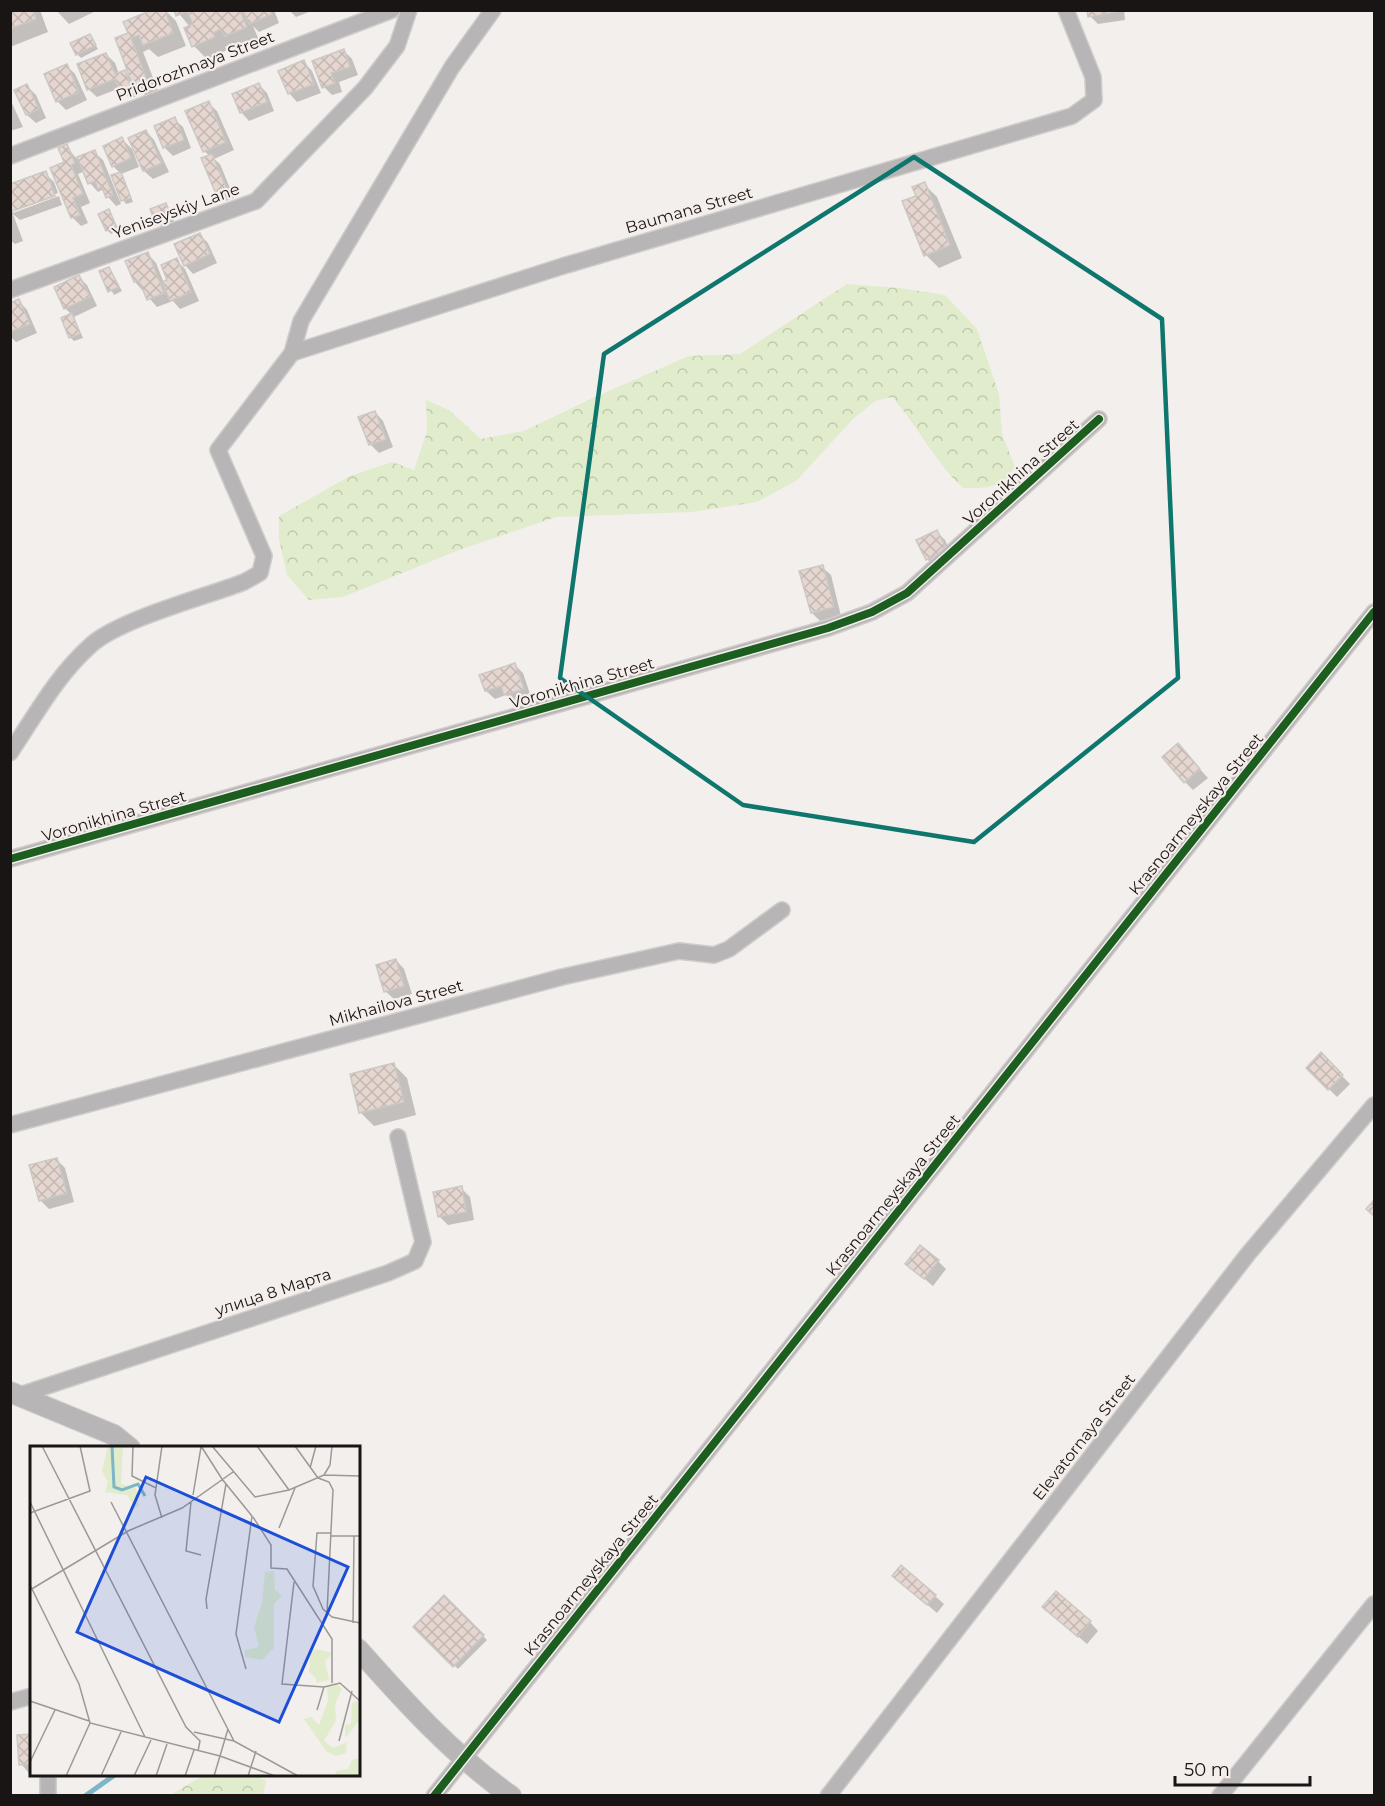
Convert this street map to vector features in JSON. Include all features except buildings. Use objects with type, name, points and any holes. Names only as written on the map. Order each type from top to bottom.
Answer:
[{"type":"street","name":"Pridorozhnaya Street","points":[[10,156],[392,10]]},
{"type":"street","name":"Yeniseyskiy Lane","points":[[10,290],[256,201],[365,88],[398,45],[409,10]]},
{"type":"street","points":[[10,753],[65,672],[92,644],[126,625],[244,582],[260,573],[264,556],[218,450],[292,353],[301,321],[452,67],[493,10]]},
{"type":"street","name":"Baumana Street","points":[[292,353],[563,266],[1072,116],[1094,100],[1093,77],[1066,10]]},
{"type":"street","name":"Voronikhina Street","points":[[10,859],[828,628],[872,612],[907,592],[1099,419]]},
{"type":"street","name":"Krasnoarmeyskaya Street","points":[[434,1796],[461,1759],[1374,612]]},
{"type":"street","name":"Mikhailova Street","points":[[10,1125],[562,977],[679,951],[714,955],[729,949],[782,910]]},
{"type":"street","name":"Elevatornaya Street","points":[[828,1796],[1248,1254],[1374,1105]]},
{"type":"street","name":"улица 8 Марта","points":[[15,1394],[388,1273],[415,1261],[423,1242],[398,1137]]},
{"type":"street","points":[[15,1394],[114,1435],[128,1446]]},
{"type":"street","points":[[1220,1796],[1374,1604]]},
{"type":"street","points":[[360,1651],[412,1710],[461,1759],[511,1796]]},
{"type":"street","points":[[10,1702],[30,1697]]},
{"type":"street","points":[[48,1776],[48,1796]]},
{"type":"highlighted area","points":[[914,157],[1162,319],[1178,678],[974,842],[743,805],[560,678],[604,354]]},
{"type":"green space","points":[[847,284],[899,288],[945,295],[977,329],[999,394],[1002,434],[1015,467],[1004,480],[993,486],[963,488],[944,467],[892,397],[875,401],[853,419],[796,481],[757,502],[691,512],[556,517],[459,550],[343,597],[309,600],[287,575],[279,539],[279,516],[350,476],[392,462],[414,470],[427,432],[426,400],[449,410],[481,439],[524,431],[689,356],[740,354]]},
{"type":"green space","points":[[203,1776],[257,1776],[266,1781],[263,1795],[170,1795]]},
{"type":"waterway","points":[[85,1796],[113,1776]]},
{"type":"cycle path","points":[[10,859],[828,628],[872,612],[907,593],[1099,419]]},
{"type":"cycle path","points":[[434,1796],[1374,612]]}]
